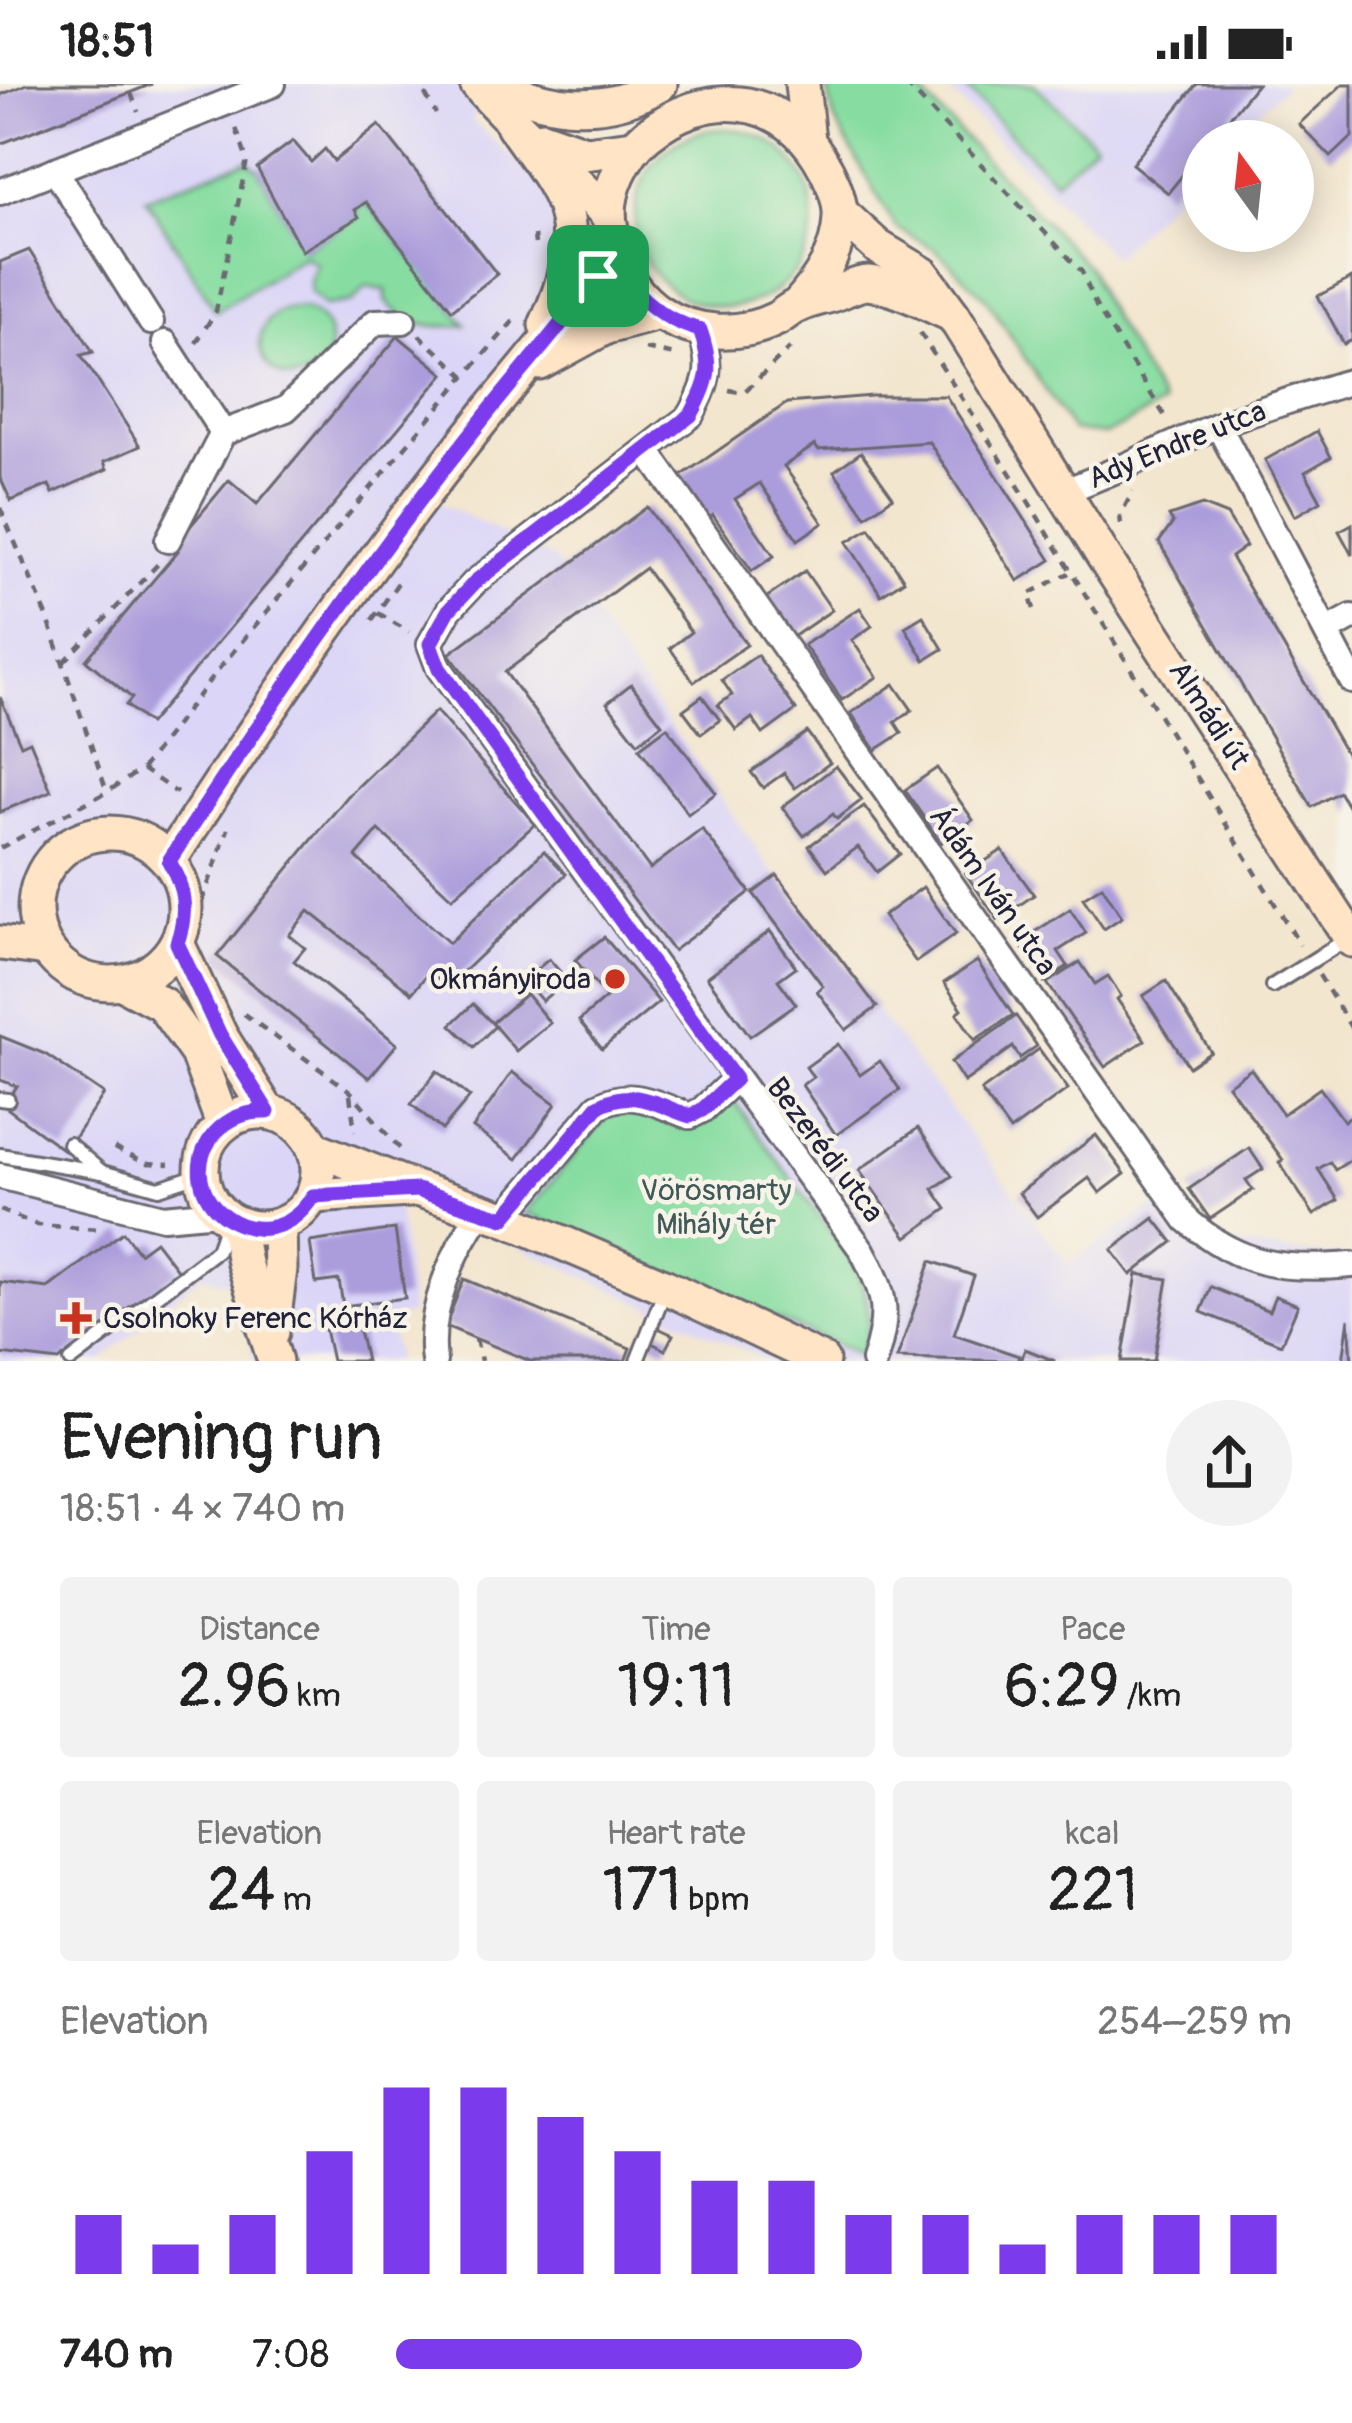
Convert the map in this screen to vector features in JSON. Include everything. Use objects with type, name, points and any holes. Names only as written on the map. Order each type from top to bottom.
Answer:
[{"type":"street","points":[[0,192],[273,84]]},
{"type":"street","points":[[477,84],[513,125],[561,199],[569,239],[563,290],[523,373]]},
{"type":"street","points":[[494,84],[528,100],[576,109],[646,93],[661,84]]},
{"type":"street","points":[[802,84],[808,140]]},
{"type":"street","points":[[705,344],[659,313],[630,284],[614,250],[608,216],[622,163],[633,147],[670,116],[735,93],[775,113],[808,140],[828,172],[841,213],[834,248],[802,321]]},
{"type":"street","points":[[513,125],[585,153],[633,147]]},
{"type":"street","points":[[513,125],[567,170],[608,216]]},
{"type":"street","points":[[56,170],[223,433]]},
{"type":"street","name":"Ady Endre utca","points":[[841,213],[878,247],[922,274],[1064,491],[1218,425],[1352,381]]},
{"type":"street","points":[[158,851],[229,768],[473,432],[580,302],[614,250]]},
{"type":"street","points":[[705,344],[758,327],[802,321],[865,283],[953,315]]},
{"type":"street","points":[[523,373],[606,327],[659,313]]},
{"type":"street","points":[[168,540],[223,433],[286,409],[375,322],[403,321]]},
{"type":"street","points":[[434,656],[449,610],[475,582],[691,415],[706,386],[705,344]]},
{"type":"street","points":[[1218,425],[1352,681]]},
{"type":"street","name":"Ádám Iván utca","points":[[647,451],[1187,1220],[1226,1251],[1264,1264],[1352,1265]]},
{"type":"street","name":"Almádi út","points":[[1064,491],[1351,939]]},
{"type":"street","points":[[1327,631],[1352,617]]},
{"type":"street","name":"Bezerédi utca","points":[[434,656],[862,1250],[876,1276],[885,1324],[874,1361]]},
{"type":"street","points":[[223,1124],[197,1053],[162,1004],[122,983],[79,978],[46,950],[36,929],[33,906],[45,870],[72,843],[96,833],[122,833],[158,851],[185,901],[187,937],[220,1035],[268,1112]]},
{"type":"street","points":[[0,920],[33,906]]},
{"type":"street","points":[[122,983],[163,962],[187,937]]},
{"type":"street","points":[[0,943],[46,950]]},
{"type":"street","points":[[434,1361],[435,1327],[452,1261],[598,1106],[618,1096],[632,1096],[690,1116],[735,1079]]},
{"type":"street","points":[[0,1176],[163,1217],[228,1219],[251,1228],[278,1226],[299,1214],[313,1196],[318,1164],[314,1148],[296,1124],[268,1112],[244,1114],[223,1124],[203,1156],[201,1174],[206,1195],[228,1219],[273,1350]]},
{"type":"street","points":[[314,1148],[417,1190],[493,1214],[666,1287],[822,1361]]},
{"type":"street","points":[[313,1196],[417,1190]]},
{"type":"street","points":[[273,1350],[280,1269],[278,1226]]},
{"type":"lane","points":[[1272,986],[1351,939]]},
{"type":"lane","points":[[69,1144],[103,1172]]},
{"type":"lane","points":[[0,1155],[103,1172],[159,1188],[201,1174]]},
{"type":"lane","points":[[71,1361],[217,1250],[228,1219]]},
{"type":"lane","points":[[637,1361],[666,1287]]},
{"type":"path","points":[[906,84],[1082,272],[1096,306],[1180,441]]},
{"type":"path","points":[[424,94],[436,114]]},
{"type":"path","points":[[181,368],[216,311],[247,160],[227,102]]},
{"type":"path","points":[[0,848],[142,769],[217,671],[526,307]]},
{"type":"path","points":[[403,321],[466,376]]},
{"type":"path","points":[[706,386],[743,393],[788,349],[802,321]]},
{"type":"path","points":[[916,329],[1028,501],[1352,1029]]},
{"type":"path","points":[[640,347],[655,354],[705,344]]},
{"type":"path","points":[[0,508],[63,663],[107,792]]},
{"type":"path","points":[[63,663],[159,563],[168,540]]},
{"type":"path","points":[[1034,609],[1029,594],[1070,573]]},
{"type":"path","points":[[362,630],[378,613],[434,656]]},
{"type":"path","points":[[142,769],[172,790]]},
{"type":"path","points":[[187,937],[230,824]]},
{"type":"path","points":[[238,1010],[350,1091],[405,1155]]},
{"type":"path","points":[[350,1091],[358,1165]]},
{"type":"path","points":[[476,1339],[481,1361]]},
{"type":"shaded area","points":[[153,84],[496,84],[471,119],[555,197],[548,313],[415,490],[554,559],[771,870],[1067,1264],[1167,1198],[1229,1245],[1352,1258],[1352,1361],[768,1361],[442,1211],[398,1205],[411,1314],[388,1320],[397,1361],[254,1361],[239,1286],[201,1275],[101,1361],[0,1361],[0,144]]},
{"type":"shaded area","points":[[942,84],[1287,84],[1250,120],[1182,120],[1182,188],[1113,257]]},
{"type":"green space","points":[[826,84],[913,84],[1089,268],[1103,302],[1163,404],[1105,435],[1072,431],[986,298],[935,249],[896,228],[834,119]]},
{"type":"green space","points":[[962,84],[1034,84],[1095,143],[1055,181]]},
{"type":"green space","points":[[724,129],[758,136],[787,155],[806,184],[813,218],[806,252],[787,281],[758,300],[724,307],[690,300],[661,281],[642,252],[635,218],[642,184],[661,155],[690,136]]},
{"type":"green space","points":[[247,160],[257,168],[303,250],[358,217],[355,210],[366,202],[466,325],[412,320],[386,301],[386,290],[366,287],[352,302],[325,306],[310,292],[317,264],[304,256],[216,311],[146,198]]},
{"type":"green space","points":[[295,308],[320,318],[330,343],[320,368],[295,378],[270,368],[260,343],[270,318]]},
{"type":"green space","name":"Vörösmarty Mihály tér","points":[[733,1100],[850,1258],[867,1306],[863,1356],[526,1213],[606,1117],[621,1109],[689,1127],[701,1124]]},
{"type":"building","points":[[27,84],[152,84],[0,144],[0,95]]},
{"type":"building","points":[[1197,84],[1257,84],[1227,120],[1182,120],[1182,176],[1168,193],[1132,164]]},
{"type":"building","points":[[1343,84],[1352,84],[1352,137],[1331,157],[1314,139],[1314,120],[1303,120]]},
{"type":"building","points":[[379,125],[497,274],[452,310],[366,202],[355,210],[359,217],[302,251],[257,168],[293,141],[311,162],[325,149],[334,161]]},
{"type":"building","points":[[29,250],[93,352],[81,355],[140,446],[104,462],[107,469],[53,493],[49,485],[11,501],[0,477],[0,262]]},
{"type":"building","points":[[1352,278],[1352,340],[1344,344],[1318,296]]},
{"type":"building","points":[[398,336],[444,374],[149,724],[126,705],[132,698],[86,660],[178,551],[173,547],[229,480],[257,504]]},
{"type":"building","points":[[946,396],[1051,560],[1018,581],[929,442],[818,450],[815,445],[784,466],[823,523],[798,540],[760,483],[735,499],[774,556],[752,571],[713,515],[707,519],[678,478],[787,403]]},
{"type":"building","points":[[1317,431],[1331,457],[1305,472],[1321,501],[1295,516],[1265,460]]},
{"type":"building","points":[[861,452],[893,497],[866,516],[834,471]]},
{"type":"building","points":[[1202,505],[1227,515],[1246,546],[1231,557],[1352,764],[1352,813],[1339,792],[1312,807],[1159,542],[1173,523],[1169,516]]},
{"type":"building","points":[[647,507],[747,645],[694,682],[670,648],[691,632],[645,568],[505,672],[650,869],[702,829],[750,892],[673,951],[449,654]]},
{"type":"building","points":[[1352,524],[1352,555],[1339,531]]},
{"type":"building","points":[[870,528],[904,580],[881,595],[847,542]]},
{"type":"building","points":[[805,571],[832,610],[793,637],[766,598]]},
{"type":"building","points":[[860,608],[872,626],[852,640],[877,677],[842,700],[804,645]]},
{"type":"building","points":[[923,616],[943,649],[925,660],[905,627]]},
{"type":"building","points":[[757,655],[796,710],[763,734],[752,718],[736,730],[718,705],[732,695],[722,680]]},
{"type":"building","points":[[631,684],[662,724],[638,743],[607,703]]},
{"type":"building","points":[[894,684],[912,710],[895,722],[902,733],[876,750],[851,713]]},
{"type":"building","points":[[702,696],[720,720],[701,734],[683,710]]},
{"type":"building","points":[[0,697],[21,745],[30,741],[51,791],[0,812]]},
{"type":"building","points":[[436,711],[535,824],[452,898],[379,830],[356,857],[449,943],[544,851],[566,874],[448,986],[429,972],[412,993],[309,911],[289,935],[305,948],[294,961],[397,1044],[369,1078],[217,956],[347,797]]},
{"type":"building","points":[[667,727],[716,793],[688,814],[639,748]]},
{"type":"building","points":[[807,732],[830,763],[795,788],[784,773],[763,788],[751,772]]},
{"type":"building","points":[[836,766],[862,800],[804,836],[782,807]]},
{"type":"building","points":[[937,768],[973,820],[941,843],[905,790]]},
{"type":"building","points":[[864,806],[900,854],[877,872],[858,847],[827,870],[809,846]]},
{"type":"building","points":[[1002,850],[1034,895],[998,920],[966,874]]},
{"type":"building","points":[[777,875],[877,1007],[846,1030],[817,991],[823,986],[753,893]]},
{"type":"building","points":[[1102,886],[1122,917],[1104,929],[1083,898]]},
{"type":"building","points":[[923,887],[956,934],[916,962],[883,916]]},
{"type":"building","points":[[1070,909],[1086,933],[1058,951],[1068,966],[1044,982],[1019,942]]},
{"type":"building","points":[[770,931],[796,967],[778,980],[796,1004],[750,1036],[707,977]]},
{"type":"building","name":"Okmányiroda","points":[[604,937],[659,1002],[602,1049],[579,1021],[607,997],[575,960]]},
{"type":"building","points":[[549,959],[567,980],[542,1001],[524,980]]},
{"type":"building","points":[[977,961],[1013,1015],[975,1040],[944,983]]},
{"type":"building","points":[[1080,962],[1095,984],[1108,976],[1121,996],[1117,999],[1145,1040],[1105,1067],[1047,983]]},
{"type":"building","points":[[1166,981],[1211,1052],[1189,1067],[1143,996]]},
{"type":"building","points":[[526,994],[550,1023],[516,1051],[492,1023]]},
{"type":"building","points":[[473,1004],[495,1026],[474,1047],[451,1025]]},
{"type":"building","points":[[1016,1016],[1037,1046],[1020,1058],[1013,1047],[964,1082],[951,1062]]},
{"type":"building","points":[[0,1036],[45,1054],[104,1094],[65,1151],[4,1106],[17,1086],[0,1080]]},
{"type":"building","points":[[838,1044],[860,1075],[880,1061],[900,1090],[836,1135],[802,1085],[813,1077],[806,1067]]},
{"type":"building","points":[[1039,1049],[1068,1089],[1010,1131],[981,1091]]},
{"type":"building","points":[[1251,1069],[1283,1114],[1320,1088],[1344,1121],[1352,1115],[1352,1159],[1335,1170],[1330,1162],[1318,1169],[1338,1200],[1314,1215],[1279,1162],[1283,1160],[1228,1085]]},
{"type":"building","points":[[437,1071],[470,1097],[442,1130],[411,1104]]},
{"type":"building","points":[[512,1072],[556,1104],[517,1159],[473,1128]]},
{"type":"building","points":[[918,1128],[952,1176],[933,1189],[947,1209],[907,1237],[859,1170]]},
{"type":"building","points":[[1096,1135],[1125,1174],[1100,1193],[1089,1178],[1037,1217],[1019,1193]]},
{"type":"building","points":[[1249,1148],[1263,1169],[1246,1180],[1253,1190],[1210,1219],[1189,1189]]},
{"type":"building","points":[[1154,1218],[1173,1242],[1131,1275],[1112,1250]]},
{"type":"building","points":[[395,1229],[405,1298],[343,1306],[339,1280],[316,1283],[310,1242]]},
{"type":"building","name":"Csolnoky Ferenc Kórház","points":[[123,1232],[139,1253],[155,1241],[178,1271],[59,1361],[0,1354],[0,1282],[48,1288]]},
{"type":"building","points":[[931,1261],[974,1276],[954,1334],[1019,1356],[1017,1361],[897,1358]]},
{"type":"building","points":[[1137,1274],[1168,1279],[1154,1361],[1122,1361]]},
{"type":"building","points":[[464,1279],[630,1348],[625,1361],[530,1361],[445,1326]]},
{"type":"building","points":[[1211,1287],[1269,1311],[1275,1296],[1298,1305],[1281,1344],[1201,1312]]},
{"type":"building","points":[[1349,1318],[1352,1361],[1343,1361]]},
{"type":"building","points":[[357,1322],[366,1361],[332,1361],[325,1329]]},
{"type":"building","points":[[658,1328],[673,1335],[665,1350],[650,1342]]},
{"type":"building","points":[[1025,1349],[1055,1361],[1020,1361]]},
{"type":"place","name":"Okmányiroda","points":[[615,979]]},
{"type":"place","name":"Csolnoky Ferenc Kórház","points":[[76,1318]]},
{"type":"route","points":[[614,250],[630,284],[659,313],[700,330],[710,358],[706,386],[691,415],[475,582],[449,610],[430,644],[439,668],[735,1079],[690,1116],[632,1096],[618,1096],[598,1106],[504,1218],[417,1190],[313,1196],[299,1214],[278,1226],[237,1225],[218,1212],[206,1195],[203,1156],[223,1124],[244,1114],[268,1112],[220,1035],[177,943],[185,901],[169,861],[343,608],[486,414],[598,276],[614,250]]}]
